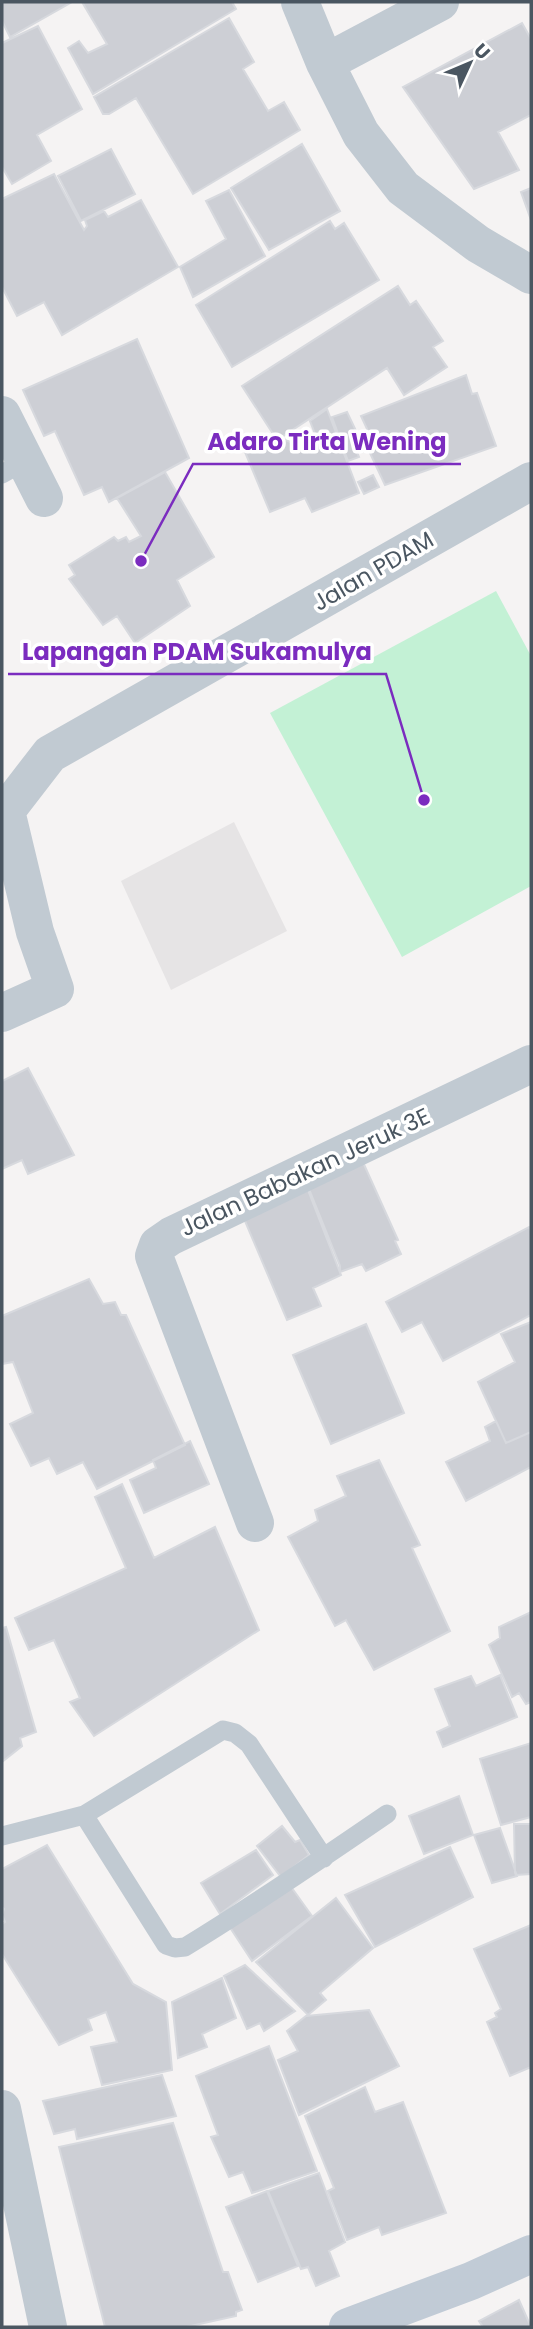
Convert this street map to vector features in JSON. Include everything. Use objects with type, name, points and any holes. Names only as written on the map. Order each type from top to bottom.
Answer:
[{"type":"street","points":[[300,2],[325,63],[361,134],[403,188],[478,244],[531,275]]},
{"type":"street","points":[[325,63],[440,2]]},
{"type":"street","points":[[2,415],[14,468],[44,498]]},
{"type":"street","name":"Jalan PDAM","points":[[2,1013],[55,989],[35,932],[6,811],[50,754],[531,481]]},
{"type":"street","name":"Jalan Babakan Jeruk 3E","points":[[255,1523],[154,1256],[158,1245],[171,1236],[528,1074]]},
{"type":"street","points":[[2,2109],[48,2327]]},
{"type":"street","points":[[348,2327],[471,2281],[531,2254]]},
{"type":"lane","points":[[2,1836],[84,1815],[223,1730],[235,1733],[249,1744],[324,1858]]},
{"type":"lane","points":[[84,1815],[166,1945],[174,1948],[185,1947],[197,1940],[387,1814]]},
{"type":"shaded area","points":[[234,822],[287,931],[171,990],[121,881]]},
{"type":"green space","points":[[496,591],[531,656],[531,886],[402,957],[270,713]]},
{"type":"building","points":[[2,2],[72,2],[10,37],[2,21]]},
{"type":"building","points":[[82,2],[232,2],[236,9],[93,94],[68,48],[79,41],[88,53],[107,44]]},
{"type":"building","points":[[229,18],[254,62],[243,69],[268,111],[284,102],[300,130],[193,194],[136,98],[109,114],[103,114],[94,97]]},
{"type":"building","points":[[522,23],[531,39],[531,115],[498,132],[519,170],[474,189],[403,87]]},
{"type":"building","points":[[38,26],[82,109],[37,135],[51,161],[12,184],[2,167],[2,43]]},
{"type":"building","points":[[302,144],[340,211],[269,250],[231,188]]},
{"type":"building","points":[[111,149],[135,194],[81,221],[58,176]]},
{"type":"building","points":[[54,174],[84,230],[87,226],[85,220],[104,211],[108,217],[141,200],[178,267],[62,335],[44,302],[17,316],[2,287],[2,199]]},
{"type":"building","points":[[531,188],[531,220],[521,192]]},
{"type":"building","points":[[229,190],[265,256],[193,297],[180,267],[226,239],[206,201]]},
{"type":"building","points":[[330,221],[335,229],[344,223],[379,280],[232,367],[196,305]]},
{"type":"building","points":[[398,286],[410,305],[416,301],[443,341],[433,347],[447,367],[404,395],[387,368],[277,440],[242,386]]},
{"type":"building","points":[[137,339],[189,458],[109,502],[102,487],[84,495],[55,431],[44,436],[23,390]]},
{"type":"building","points":[[466,375],[472,394],[477,393],[496,446],[385,485],[361,434],[368,431],[361,416]]},
{"type":"building","points":[[327,409],[359,493],[312,512],[305,498],[270,512],[245,452],[284,439],[292,443],[315,434],[310,421]]},
{"type":"building","points":[[347,412],[358,435],[351,438],[359,457],[348,461],[332,417]]},
{"type":"building","points":[[165,472],[214,557],[177,580],[190,606],[135,643],[117,616],[103,625],[69,579],[75,575],[69,565],[114,537],[118,541],[126,537],[129,542],[141,536],[117,498]]},
{"type":"building","points":[[373,475],[379,487],[364,494],[358,482]]},
{"type":"building","points":[[28,1068],[74,1155],[28,1174],[22,1160],[2,1169],[2,1081]]},
{"type":"building","points":[[362,1160],[398,1240],[395,1241],[401,1254],[366,1271],[362,1264],[340,1272],[340,1266],[307,1184]]},
{"type":"building","points":[[306,1185],[341,1275],[313,1288],[321,1306],[287,1320],[242,1214]]},
{"type":"building","points":[[529,1227],[531,1315],[443,1361],[422,1322],[402,1332],[386,1302]]},
{"type":"building","points":[[89,1279],[103,1304],[115,1302],[121,1315],[126,1315],[185,1445],[97,1489],[83,1462],[57,1474],[49,1458],[31,1466],[10,1424],[33,1413],[13,1362],[2,1364],[2,1316]]},
{"type":"building","points":[[531,1322],[531,1432],[506,1443],[478,1382],[515,1362],[501,1334]]},
{"type":"building","points":[[366,1324],[404,1413],[331,1444],[293,1355]]},
{"type":"building","points":[[496,1421],[506,1443],[531,1432],[531,1467],[466,1501],[446,1462],[490,1441],[485,1427]]},
{"type":"building","points":[[190,1441],[209,1484],[144,1513],[130,1480],[156,1468],[153,1460]]},
{"type":"building","points":[[379,1460],[420,1545],[412,1548],[450,1631],[374,1670],[346,1620],[335,1626],[288,1537],[318,1521],[315,1510],[346,1496],[337,1476]]},
{"type":"building","points":[[122,1484],[154,1558],[215,1527],[259,1630],[94,1736],[70,1702],[80,1698],[54,1640],[29,1650],[15,1618],[126,1568],[95,1497]]},
{"type":"building","points":[[531,1612],[531,1702],[526,1704],[519,1693],[512,1697],[489,1645],[500,1638],[499,1627]]},
{"type":"building","points":[[6,1627],[36,1732],[20,1738],[22,1746],[2,1762],[2,1628]]},
{"type":"building","points":[[500,1675],[517,1717],[443,1747],[437,1732],[450,1726],[435,1689],[471,1676],[476,1686]]},
{"type":"building","points":[[531,1743],[531,1817],[501,1825],[480,1759]]},
{"type":"building","points":[[459,1796],[473,1835],[424,1854],[409,1816]]},
{"type":"building","points":[[514,1824],[531,1824],[531,1874],[515,1873]]},
{"type":"building","points":[[282,1826],[295,1842],[300,1840],[309,1855],[281,1877],[257,1846]]},
{"type":"building","points":[[500,1828],[517,1876],[492,1883],[474,1835]]},
{"type":"building","points":[[47,1845],[133,1984],[166,2002],[172,2070],[102,2085],[91,2047],[117,2042],[106,2012],[88,2019],[92,2030],[59,2045],[2,1954],[2,1924],[5,1922],[2,1915],[2,1869]]},
{"type":"building","points":[[450,1847],[473,1897],[375,1947],[345,1895]]},
{"type":"building","points":[[256,1850],[273,1875],[220,1914],[201,1883]]},
{"type":"building","points":[[289,1884],[312,1916],[252,1961],[229,1926]]},
{"type":"building","points":[[336,1898],[373,1948],[320,1993],[326,2000],[308,2015],[256,1962]]},
{"type":"building","points":[[531,1925],[531,2067],[510,2076],[487,2022],[497,2017],[495,2013],[501,2009],[474,1949]]},
{"type":"building","points":[[245,1965],[295,2011],[264,2031],[260,2023],[247,2029],[224,1976]]},
{"type":"building","points":[[222,1978],[236,2018],[202,2034],[207,2047],[178,2058],[172,2002]]},
{"type":"building","points":[[369,2010],[399,2066],[299,2115],[278,2060],[298,2051],[287,2031],[306,2016]]},
{"type":"building","points":[[269,2046],[317,2171],[252,2193],[243,2172],[229,2177],[211,2137],[218,2135],[196,2076]]},
{"type":"building","points":[[162,2075],[176,2116],[77,2139],[75,2129],[54,2134],[43,2101]]},
{"type":"building","points":[[365,2087],[375,2112],[403,2102],[446,2213],[382,2235],[379,2227],[347,2240],[328,2191],[334,2188],[305,2116]]},
{"type":"building","points":[[173,2123],[223,2272],[228,2272],[242,2310],[236,2312],[236,2316],[186,2327],[105,2327],[59,2147]]},
{"type":"building","points":[[319,2173],[345,2242],[329,2251],[339,2276],[316,2286],[308,2267],[301,2269],[268,2191]]},
{"type":"building","points":[[267,2191],[298,2266],[258,2282],[226,2207]]},
{"type":"building","points":[[519,2300],[531,2327],[483,2327],[479,2321]]},
{"type":"place","name":"Adaro Tirta Wening","points":[[141,561]]},
{"type":"place","name":"Lapangan PDAM Sukamulya","points":[[424,800]]}]
